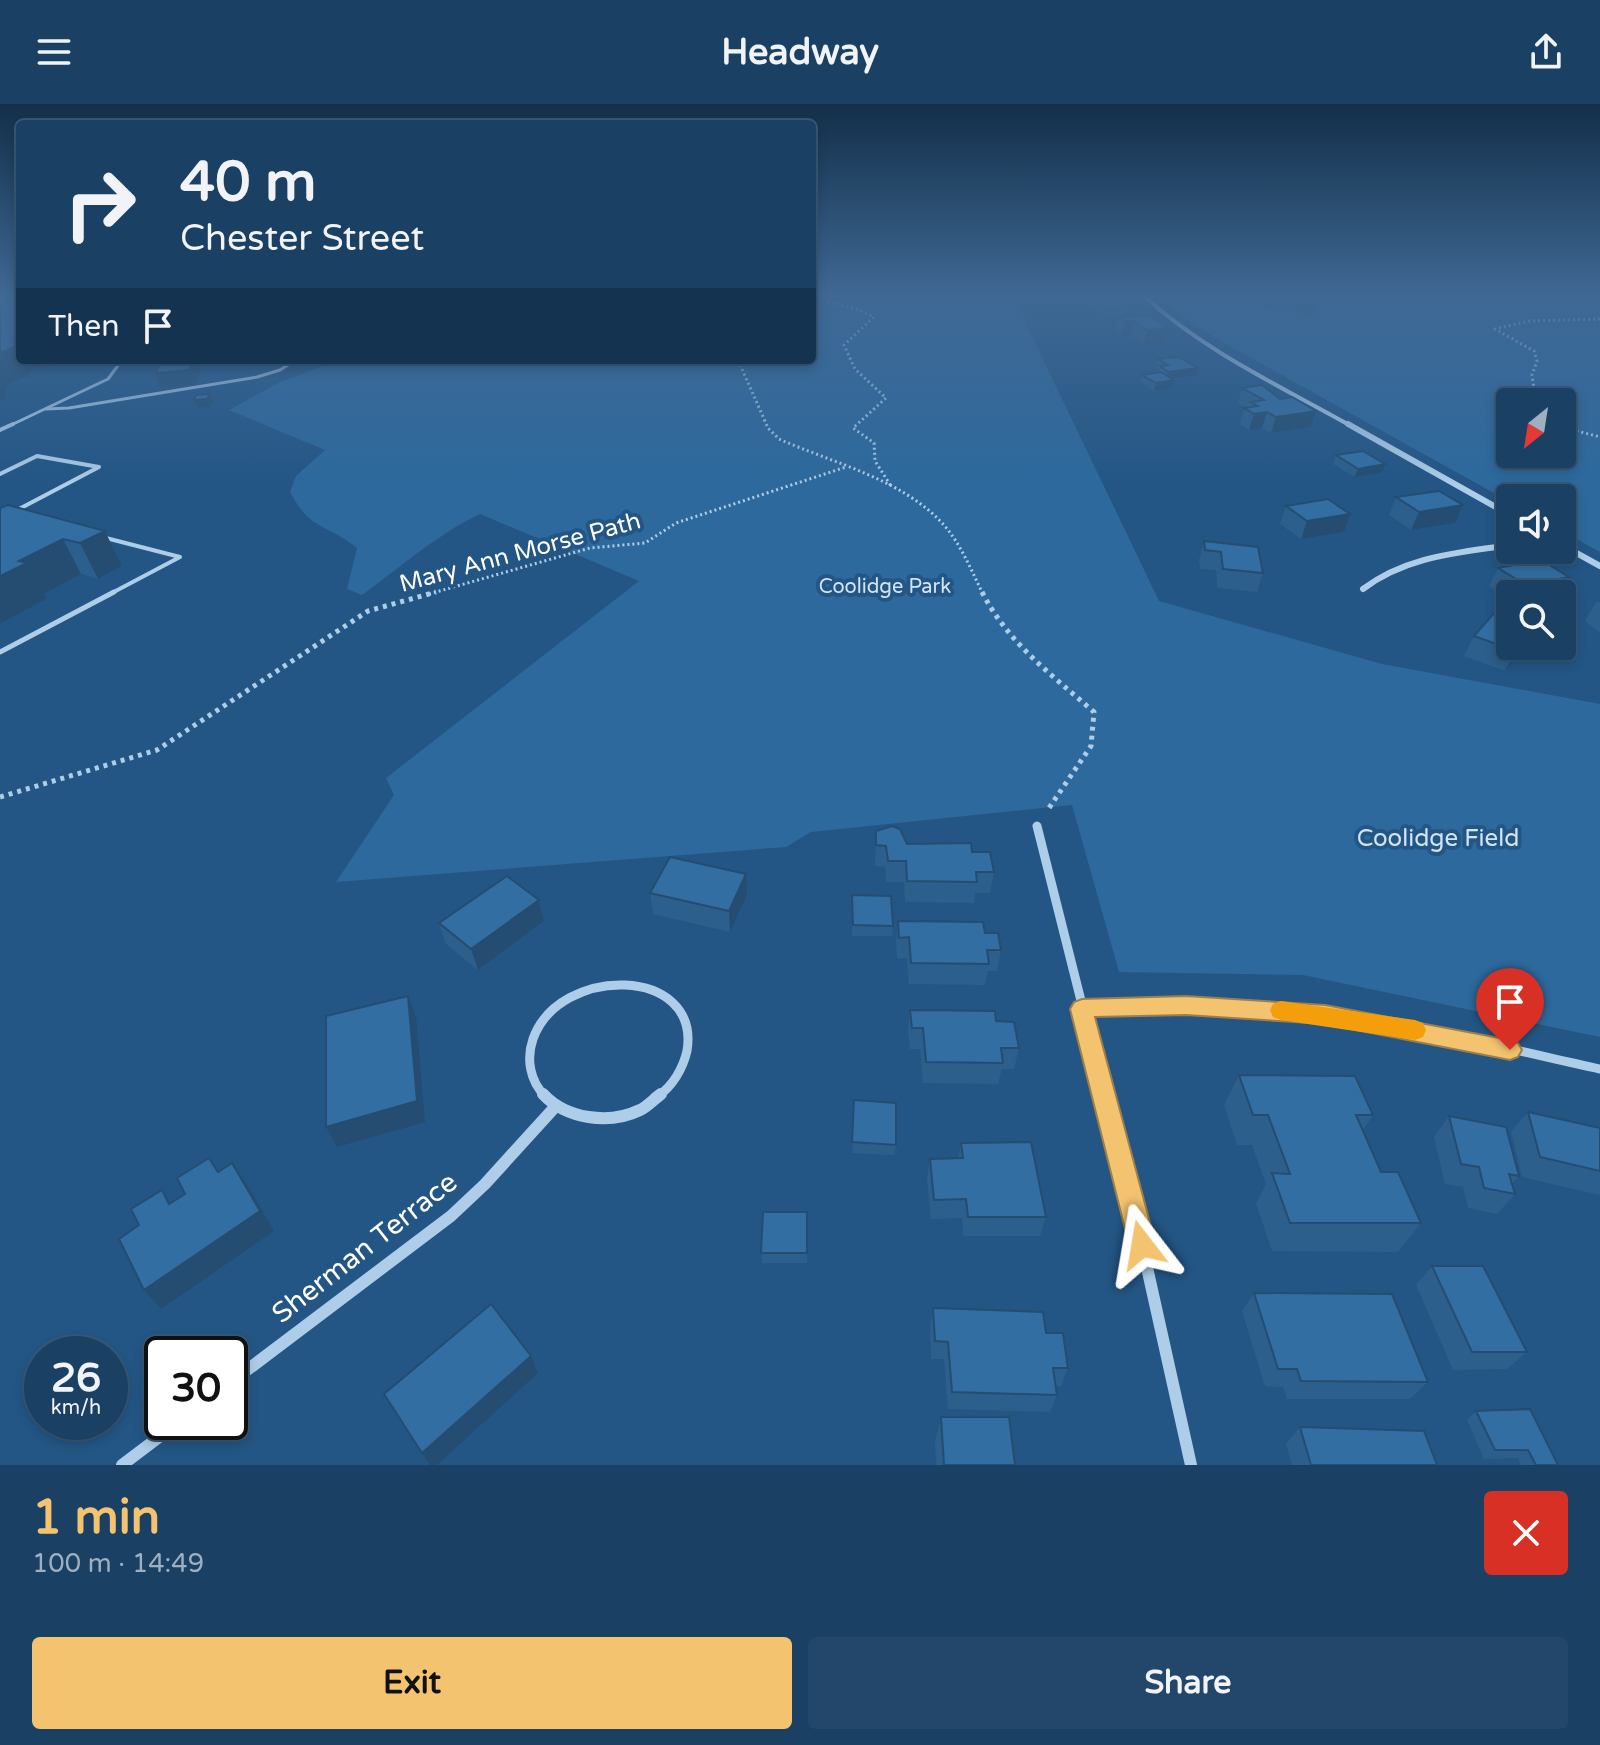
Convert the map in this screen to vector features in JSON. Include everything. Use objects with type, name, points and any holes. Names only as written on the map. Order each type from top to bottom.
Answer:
[{"type":"street","points":[[1233,360],[1496,507]]},
{"type":"street","points":[[1363,589],[1391,569],[1496,548]]},
{"type":"street","points":[[1576,553],[1600,566]]},
{"type":"street","points":[[1037,826],[1142,1245],[1191,1465]]},
{"type":"street","points":[[606,983],[626,983],[661,992],[675,1003],[686,1018],[691,1036],[690,1052],[681,1075],[664,1095],[641,1109],[608,1118],[577,1116],[555,1107],[541,1094],[530,1077],[527,1057],[531,1039],[542,1019],[561,1001],[584,989],[606,983]]},
{"type":"street","points":[[1082,1009],[1186,1005],[1325,1015],[1383,1023],[1600,1069]]},
{"type":"street","name":"Sherman Terrace","points":[[248,1369],[451,1216],[555,1107]]},
{"type":"street","points":[[122,1465],[155,1440]]},
{"type":"lane","points":[[0,430],[108,379],[119,364]]},
{"type":"lane","points":[[46,409],[69,408],[257,377],[290,364]]},
{"type":"lane","points":[[0,474],[37,456],[99,467],[0,519]]},
{"type":"lane","points":[[9,515],[24,518]]},
{"type":"lane","points":[[0,652],[180,557],[95,536]]},
{"type":"path","points":[[848,360],[859,377],[886,398],[853,428],[874,443],[875,461],[892,487]]},
{"type":"path","points":[[1534,388],[1532,375],[1537,360]]},
{"type":"path","points":[[740,364],[768,428],[779,439],[892,487],[936,516],[955,538],[997,618],[1014,639],[1094,712],[1091,746],[1037,826]]},
{"type":"path","points":[[1576,431],[1600,437]]},
{"type":"path","name":"Mary Ann Morse Path","points":[[0,797],[157,750],[368,611],[590,548],[645,543],[676,523],[846,467]]},
{"type":"green space","name":"Coolidge Park","points":[[816,360],[1043,360],[1159,601],[1382,664],[1600,704],[1600,1037],[1303,975],[1119,972],[1072,805],[811,832],[786,847],[336,882],[394,795],[386,778],[639,581],[480,514],[434,541],[362,595],[347,589],[357,548],[313,521],[290,492],[296,476],[325,450],[229,410],[280,382],[328,364],[816,364]]},
{"type":"green space","points":[[1254,360],[1600,360],[1600,552],[1576,539],[1576,484],[1496,484],[1496,494]]},
{"type":"building","points":[[1159,360],[1183,360],[1198,368],[1168,372],[1160,366],[1168,365]]},
{"type":"building","points":[[160,364],[191,364],[189,370],[155,373]]},
{"type":"building","points":[[1161,372],[1174,380],[1156,383],[1142,375]]},
{"type":"building","points":[[1262,385],[1280,399],[1292,397],[1316,411],[1276,417],[1267,412],[1254,414],[1244,408],[1258,406],[1251,402],[1264,400],[1242,388]]},
{"type":"building","points":[[210,394],[207,399],[194,400],[196,395]]},
{"type":"building","points":[[1363,451],[1385,464],[1358,469],[1336,455]]},
{"type":"building","points":[[1439,491],[1463,505],[1419,512],[1396,497]]},
{"type":"building","points":[[1328,499],[1350,514],[1307,521],[1286,506]]},
{"type":"building","points":[[8,505],[105,531],[80,543],[63,539],[19,561],[27,563],[0,576],[0,508]]},
{"type":"building","points":[[1204,541],[1258,547],[1263,573],[1223,569],[1221,552],[1205,550]]},
{"type":"building","points":[[1548,564],[1569,577],[1518,580],[1498,568]]},
{"type":"building","points":[[1495,612],[1496,612],[1496,644],[1474,636]]},
{"type":"building","points":[[892,826],[900,829],[907,844],[971,843],[972,852],[990,852],[994,872],[976,872],[977,882],[907,881],[906,861],[888,861],[886,846],[876,845],[876,831]]},
{"type":"building","points":[[670,857],[746,874],[729,911],[650,893]]},
{"type":"building","points":[[507,876],[539,900],[471,949],[439,923]]},
{"type":"building","points":[[852,895],[891,896],[893,926],[853,925]]},
{"type":"building","points":[[898,921],[983,922],[985,933],[998,933],[1001,950],[987,950],[989,964],[911,963],[909,937],[899,938]]},
{"type":"building","points":[[408,996],[417,1101],[326,1127],[326,1016]]},
{"type":"building","points":[[910,1010],[995,1011],[996,1021],[1014,1022],[1019,1048],[1001,1048],[1003,1063],[926,1062],[923,1028],[912,1028]]},
{"type":"building","points":[[1239,1075],[1355,1076],[1373,1115],[1356,1115],[1381,1172],[1398,1172],[1421,1223],[1290,1223],[1272,1173],[1290,1174],[1268,1115],[1253,1115]]},
{"type":"building","points":[[854,1100],[896,1103],[896,1145],[852,1142]]},
{"type":"building","points":[[1528,1112],[1600,1128],[1600,1171],[1540,1157]]},
{"type":"building","points":[[1449,1116],[1506,1127],[1519,1176],[1509,1174],[1515,1194],[1484,1188],[1479,1167],[1461,1164]]},
{"type":"building","points":[[1031,1142],[1046,1217],[968,1217],[966,1199],[934,1200],[930,1159],[963,1158],[961,1143]]},
{"type":"building","points":[[209,1158],[218,1172],[232,1163],[260,1211],[144,1290],[119,1239],[139,1225],[131,1209],[162,1190],[169,1204],[185,1194],[177,1178]]},
{"type":"building","points":[[763,1212],[807,1212],[807,1253],[761,1253]]},
{"type":"building","points":[[1432,1266],[1483,1266],[1527,1352],[1472,1352]]},
{"type":"building","points":[[1254,1293],[1392,1294],[1428,1382],[1301,1381],[1297,1369],[1278,1369]]},
{"type":"building","points":[[491,1304],[531,1356],[422,1453],[384,1394]]},
{"type":"building","points":[[933,1308],[1043,1312],[1046,1333],[1063,1333],[1068,1368],[1053,1368],[1057,1395],[952,1392],[948,1342],[935,1341]]},
{"type":"building","points":[[1530,1409],[1558,1465],[1536,1465],[1528,1450],[1495,1450],[1476,1411]]},
{"type":"building","points":[[941,1417],[1009,1417],[1015,1465],[944,1465]]},
{"type":"building","points":[[1300,1427],[1424,1431],[1437,1465],[1311,1465]]},
{"type":"slow traffic","points":[[1281,1010],[1415,1030]]},
{"type":"route","points":[[1142,1245],[1082,1009],[1186,1005],[1254,1008],[1383,1023],[1510,1050]]},
{"type":"park label","name":"Coolidge Field","points":[[1438,838]]}]
